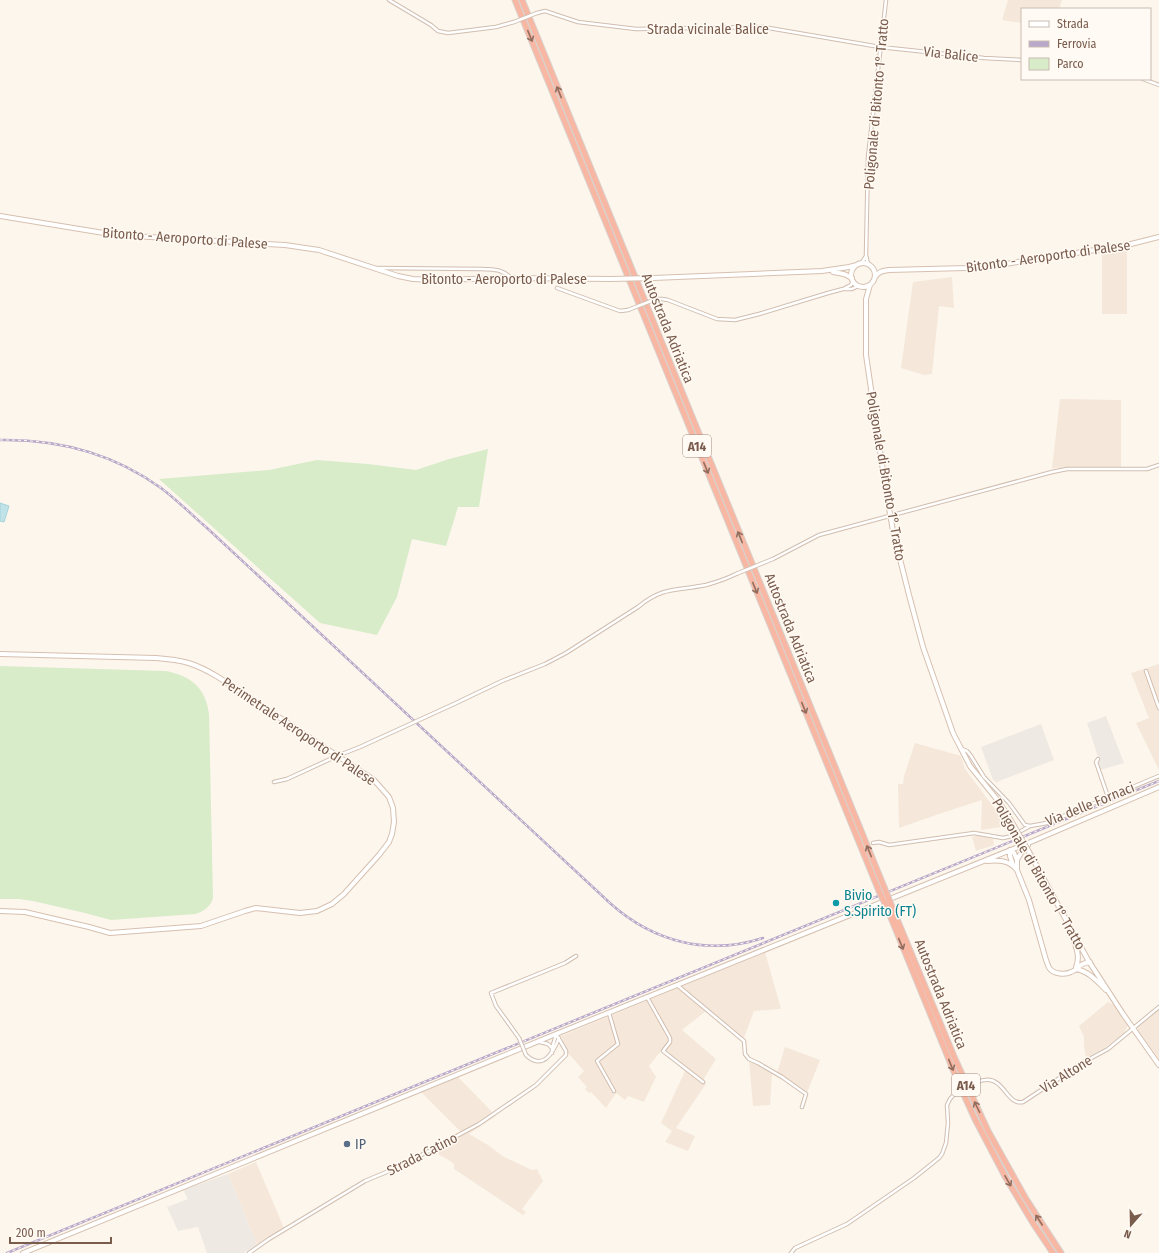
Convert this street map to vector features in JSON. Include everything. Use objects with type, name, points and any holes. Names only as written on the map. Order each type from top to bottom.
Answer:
[{"type":"highway","name":"Autostrada Adriatica","points":[[515,0],[882,889]]},
{"type":"highway","name":"Autostrada Adriatica","points":[[522,0],[882,889],[959,1084],[975,1119],[1006,1178],[1053,1253]]},
{"type":"highway","name":"Autostrada Adriatica","points":[[889,907],[955,1059],[988,1130],[1026,1199],[1061,1253]]},
{"type":"main road","name":"Bitonto - Aeroporto di Palese","points":[[0,216],[116,235],[285,245],[319,250],[398,276],[420,279],[611,279],[822,271]]},
{"type":"main road","name":"Bitonto - Aeroporto di Palese","points":[[889,270],[986,267],[1127,245],[1159,238]]},
{"type":"main road","points":[[822,271],[849,268],[859,264],[889,270]]},
{"type":"main road","points":[[852,280],[852,271],[859,264]]},
{"type":"main road","points":[[869,265],[874,271],[875,277]]},
{"type":"main road","points":[[866,299],[870,285],[878,273],[889,270]]},
{"type":"main road","points":[[822,271],[844,274],[860,286],[866,299]]},
{"type":"main road","points":[[860,286],[870,285]]},
{"type":"main road","name":"Poligonale di Bitonto 1° Tratto","points":[[866,299],[866,355],[890,516],[898,556],[923,647],[951,726],[970,766],[1007,814],[1090,962],[1159,1065]]},
{"type":"main road","name":"Perimetrale Aeroporto di Palese","points":[[0,654],[178,659],[193,664],[218,677],[374,780],[389,797],[393,808],[394,822],[389,842],[375,860],[344,894],[332,904],[317,911],[300,913],[256,908],[201,926],[118,933],[104,932],[25,912],[0,911]]},
{"type":"main road","points":[[23,1253],[539,1042],[557,1036],[647,997],[1033,841],[1159,787]]},
{"type":"main road","points":[[1017,870],[1017,860],[1020,853],[1033,841]]},
{"type":"main road","points":[[1010,850],[1017,860]]},
{"type":"main road","points":[[1010,850],[1013,865]]},
{"type":"main road","points":[[982,861],[998,860],[1009,862],[1017,870],[1029,900],[1046,960],[1050,969],[1057,973],[1070,973],[1076,969],[1085,967],[1090,962]]},
{"type":"main road","points":[[1068,923],[1077,952],[1078,963],[1076,969]]},
{"type":"main road","points":[[1076,969],[1082,970],[1092,977],[1112,996]]},
{"type":"street","name":"Strada vicinale Balice","points":[[389,0],[431,25],[438,31],[448,33],[496,27],[537,13],[545,12],[578,22],[636,29],[763,26],[880,46]]},
{"type":"street","name":"Poligonale di Bitonto 1° Tratto","points":[[866,255],[868,157],[886,0]]},
{"type":"street","name":"Via Balice","points":[[880,46],[984,58],[1021,60]]},
{"type":"street","points":[[1146,80],[1159,85]]},
{"type":"street","points":[[859,264],[866,255]]},
{"type":"street","points":[[866,255],[869,265]]},
{"type":"street","points":[[374,268],[483,268],[500,270],[511,278]]},
{"type":"street","points":[[557,288],[620,311],[628,310],[662,298],[717,319],[735,320],[843,289],[851,285],[852,280]]},
{"type":"street","points":[[843,289],[852,289],[860,286]]},
{"type":"street","points":[[274,782],[287,779],[502,681],[545,664],[566,653],[638,607],[648,598],[674,589],[720,581],[773,559],[819,535],[1067,469],[1146,469],[1159,465]]},
{"type":"street","points":[[1146,671],[1159,708]]},
{"type":"street","name":"Via delle Fornaci","points":[[961,749],[967,751],[984,777],[1009,802],[1024,824],[1030,826],[1047,823],[1159,776]]},
{"type":"street","points":[[1098,759],[1096,762],[1108,797]]},
{"type":"street","points":[[873,843],[879,842],[889,845],[974,833],[1004,838],[1012,836],[1030,826]]},
{"type":"street","points":[[557,1036],[552,1054],[546,1060],[542,1061],[530,1058],[526,1055],[519,1038],[496,1006],[491,993],[565,963],[576,956]]},
{"type":"street","points":[[677,985],[744,1041],[745,1054],[749,1059],[782,1077],[806,1094],[802,1107]]},
{"type":"street","points":[[647,997],[670,1038],[670,1042],[663,1051],[703,1082]]},
{"type":"street","name":"Via Altone","points":[[970,1086],[983,1080],[993,1080],[1000,1084],[1014,1102],[1023,1102],[1084,1062],[1108,1049],[1159,1007]]},
{"type":"street","points":[[609,1013],[618,1044],[597,1060],[614,1091]]},
{"type":"street","points":[[554,1048],[563,1045],[557,1036]]},
{"type":"street","points":[[539,1042],[548,1044],[554,1048]]},
{"type":"street","name":"Strada Catino","points":[[249,1253],[269,1239],[366,1181],[401,1166],[479,1124],[536,1085],[566,1055],[563,1045]]},
{"type":"street","points":[[791,1253],[795,1248],[847,1224],[914,1178],[939,1158],[946,1143],[948,1123],[947,1105],[950,1099],[957,1092]]},
{"type":"shaded area","points":[[1008,0],[1062,0],[1059,8],[1021,8],[1021,23],[1002,20]]},
{"type":"shaded area","points":[[1127,249],[1127,314],[1102,314],[1102,250]]},
{"type":"shaded area","points":[[952,277],[954,308],[939,306],[932,374],[924,375],[901,368],[913,282]]},
{"type":"shaded area","points":[[1060,399],[1121,400],[1121,467],[1052,468]]},
{"type":"shaded area","points":[[1159,664],[1159,770],[1136,723],[1149,718],[1131,673]]},
{"type":"shaded area","points":[[1106,716],[1124,763],[1100,770],[1098,764],[1099,760],[1087,723]]},
{"type":"shaded area","points":[[1041,724],[1054,760],[997,783],[993,780],[981,747]]},
{"type":"shaded area","points":[[915,743],[961,756],[965,769],[1008,826],[981,830],[982,800],[899,828],[898,784],[903,784],[904,776]]},
{"type":"shaded area","points":[[978,835],[993,839],[994,845],[976,851],[972,837]]},
{"type":"shaded area","points":[[765,952],[781,1009],[754,1011],[744,1038],[706,1011],[682,1030],[716,1059],[703,1080],[706,1084],[676,1128],[695,1136],[688,1151],[665,1142],[672,1131],[661,1123],[685,1071],[661,1051],[649,1066],[656,1077],[644,1102],[628,1096],[625,1100],[616,1093],[606,1108],[591,1092],[589,1093],[585,1089],[587,1087],[578,1077],[584,1071],[568,1053],[561,1036]]},
{"type":"shaded area","points":[[1108,1002],[1114,1005],[1128,1025],[1124,1033],[1106,1047],[1086,1058],[1084,1037],[1079,1026]]},
{"type":"shaded area","points":[[1159,1009],[1159,1059],[1138,1030],[1138,1026]]},
{"type":"shaded area","points":[[785,1047],[820,1060],[807,1093],[772,1074],[770,1105],[753,1106],[749,1060],[777,1073]]},
{"type":"shaded area","points":[[458,1077],[496,1116],[469,1134],[488,1145],[504,1157],[532,1170],[537,1169],[543,1181],[522,1209],[526,1212],[523,1215],[454,1169],[454,1164],[439,1155],[435,1150],[461,1132],[421,1092]]},
{"type":"shaded area","points":[[256,1162],[284,1228],[257,1245],[228,1174]]},
{"type":"shaded area","points":[[228,1174],[257,1245],[244,1253],[207,1253],[198,1227],[178,1231],[167,1207],[188,1199],[183,1190]]},
{"type":"green space","points":[[488,449],[479,507],[458,507],[446,546],[412,539],[397,597],[377,635],[320,623],[159,479],[269,470],[317,460],[416,470],[449,459]]},
{"type":"green space","points":[[0,666],[165,671],[182,676],[195,684],[200,690],[207,705],[209,714],[213,898],[210,904],[202,912],[196,914],[111,920],[33,901],[0,899]]},
{"type":"water","points":[[0,503],[9,506],[4,522],[0,521]]},
{"type":"railway","points":[[0,440],[43,442],[85,451],[124,466],[161,488],[207,528],[611,904],[628,917],[645,928],[682,942],[722,946],[763,938]]},
{"type":"railway","points":[[7,1253],[1159,781]]},
{"type":"place","name":"Bivio S.Spirito (FT)","points":[[836,903]]},
{"type":"place","name":"IP","points":[[347,1144]]}]
